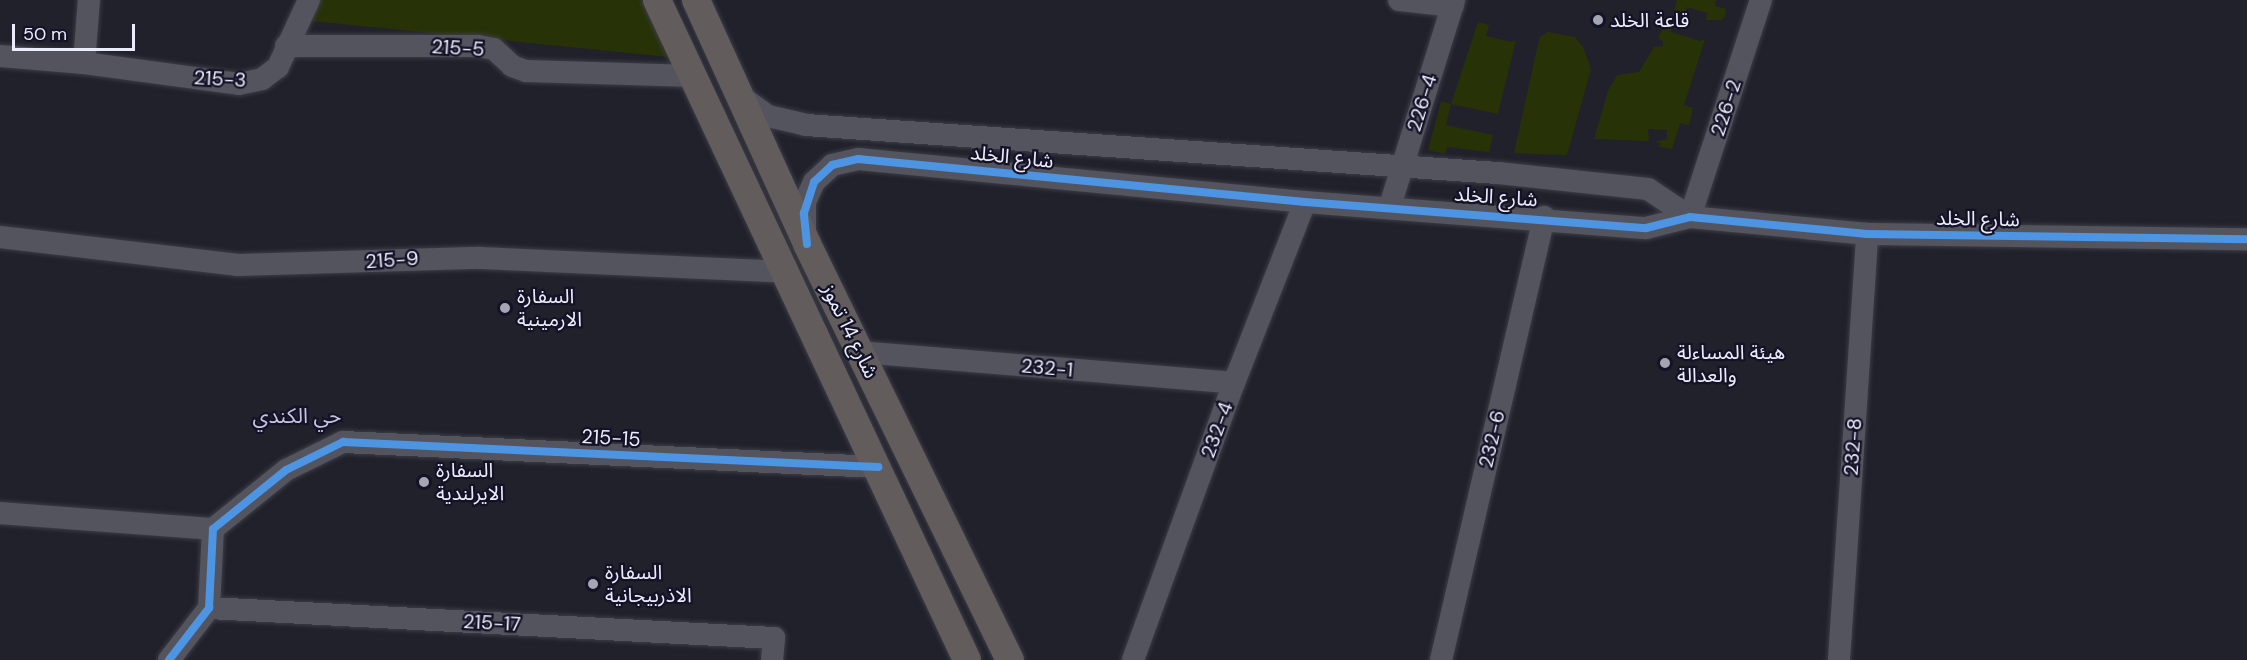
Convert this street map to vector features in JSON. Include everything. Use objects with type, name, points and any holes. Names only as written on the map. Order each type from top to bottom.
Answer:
[{"type":"main road","name":"شارع 14 تموز","points":[[657,0],[967,660]]},
{"type":"main road","name":"شارع 14 تموز","points":[[696,0],[807,244],[1010,660]]},
{"type":"street","points":[[84,63],[89,0]]},
{"type":"street","name":"215-3","points":[[0,56],[84,63],[239,84],[262,80],[278,67],[309,0]]},
{"type":"street","points":[[1399,0],[1454,3]]},
{"type":"street","name":"226-2","points":[[1690,217],[1761,0]]},
{"type":"street","name":"226-4","points":[[1390,206],[1454,3]]},
{"type":"street","name":"215-5","points":[[286,46],[478,46],[494,50],[512,66],[526,71],[694,76]]},
{"type":"street","name":"شارع الخلد","points":[[738,95],[768,116],[806,125],[1498,173],[1648,189],[1690,217]]},
{"type":"street","name":"شارع الخلد","points":[[807,244],[804,213],[814,182],[832,165],[858,159],[1305,202],[1544,217],[1646,228],[1690,217],[1867,234],[2247,238]]},
{"type":"street","name":"232-4","points":[[1133,660],[1234,383],[1305,202]]},
{"type":"street","name":"232-6","points":[[1441,660],[1544,217]]},
{"type":"street","name":"232-8","points":[[1839,660],[1867,234]]},
{"type":"street","name":"215-9","points":[[0,237],[238,265],[480,258],[786,272]]},
{"type":"street","name":"232-1","points":[[860,352],[1234,383]]},
{"type":"street","name":"215-15","points":[[213,529],[286,470],[343,442],[878,467]]},
{"type":"street","points":[[0,513],[213,529],[210,608],[169,660]]},
{"type":"street","name":"215-17","points":[[210,608],[773,649]]},
{"type":"green space","points":[[309,0],[643,0],[669,57],[312,21]]},
{"type":"green space","points":[[1677,0],[1716,0],[1715,6],[1726,9],[1725,16],[1722,20],[1706,20],[1707,13],[1687,7],[1685,14],[1674,10]]},
{"type":"green space","points":[[1478,22],[1489,25],[1486,36],[1511,42],[1516,40],[1498,114],[1451,104]]},
{"type":"green space","points":[[1665,23],[1672,24],[1671,32],[1700,41],[1705,39],[1684,105],[1693,108],[1689,125],[1680,123],[1672,149],[1659,147],[1660,143],[1655,142],[1667,139],[1667,130],[1648,129],[1649,141],[1594,139],[1608,91],[1617,75],[1639,72],[1654,47],[1663,46],[1663,41],[1658,38]]},
{"type":"green space","points":[[1548,32],[1575,37],[1583,47],[1591,69],[1567,155],[1514,153],[1538,44],[1540,37]]},
{"type":"green space","points":[[1441,101],[1451,104],[1446,125],[1493,135],[1489,152],[1447,147],[1445,154],[1428,150]]},
{"type":"cycle path","points":[[807,244],[804,213],[814,182],[832,165],[858,159],[1305,202],[1646,228],[1690,217],[1867,234],[2247,239]]},
{"type":"cycle path","points":[[169,660],[209,608],[213,529],[286,470],[343,442],[878,467]]},
{"type":"place","name":"قاعة الخلد","points":[[1598,20]]},
{"type":"place","name":"السفارة الارمينية","points":[[505,308]]},
{"type":"place","name":"هيئة المساءلة والعدالة","points":[[1665,363]]},
{"type":"place","name":"السفارة الايرلندية","points":[[424,482]]},
{"type":"place","name":"السفارة الاذربيجانية","points":[[593,584]]},
{"type":"district","name":"حي الكندي","points":[[297,416]]}]
